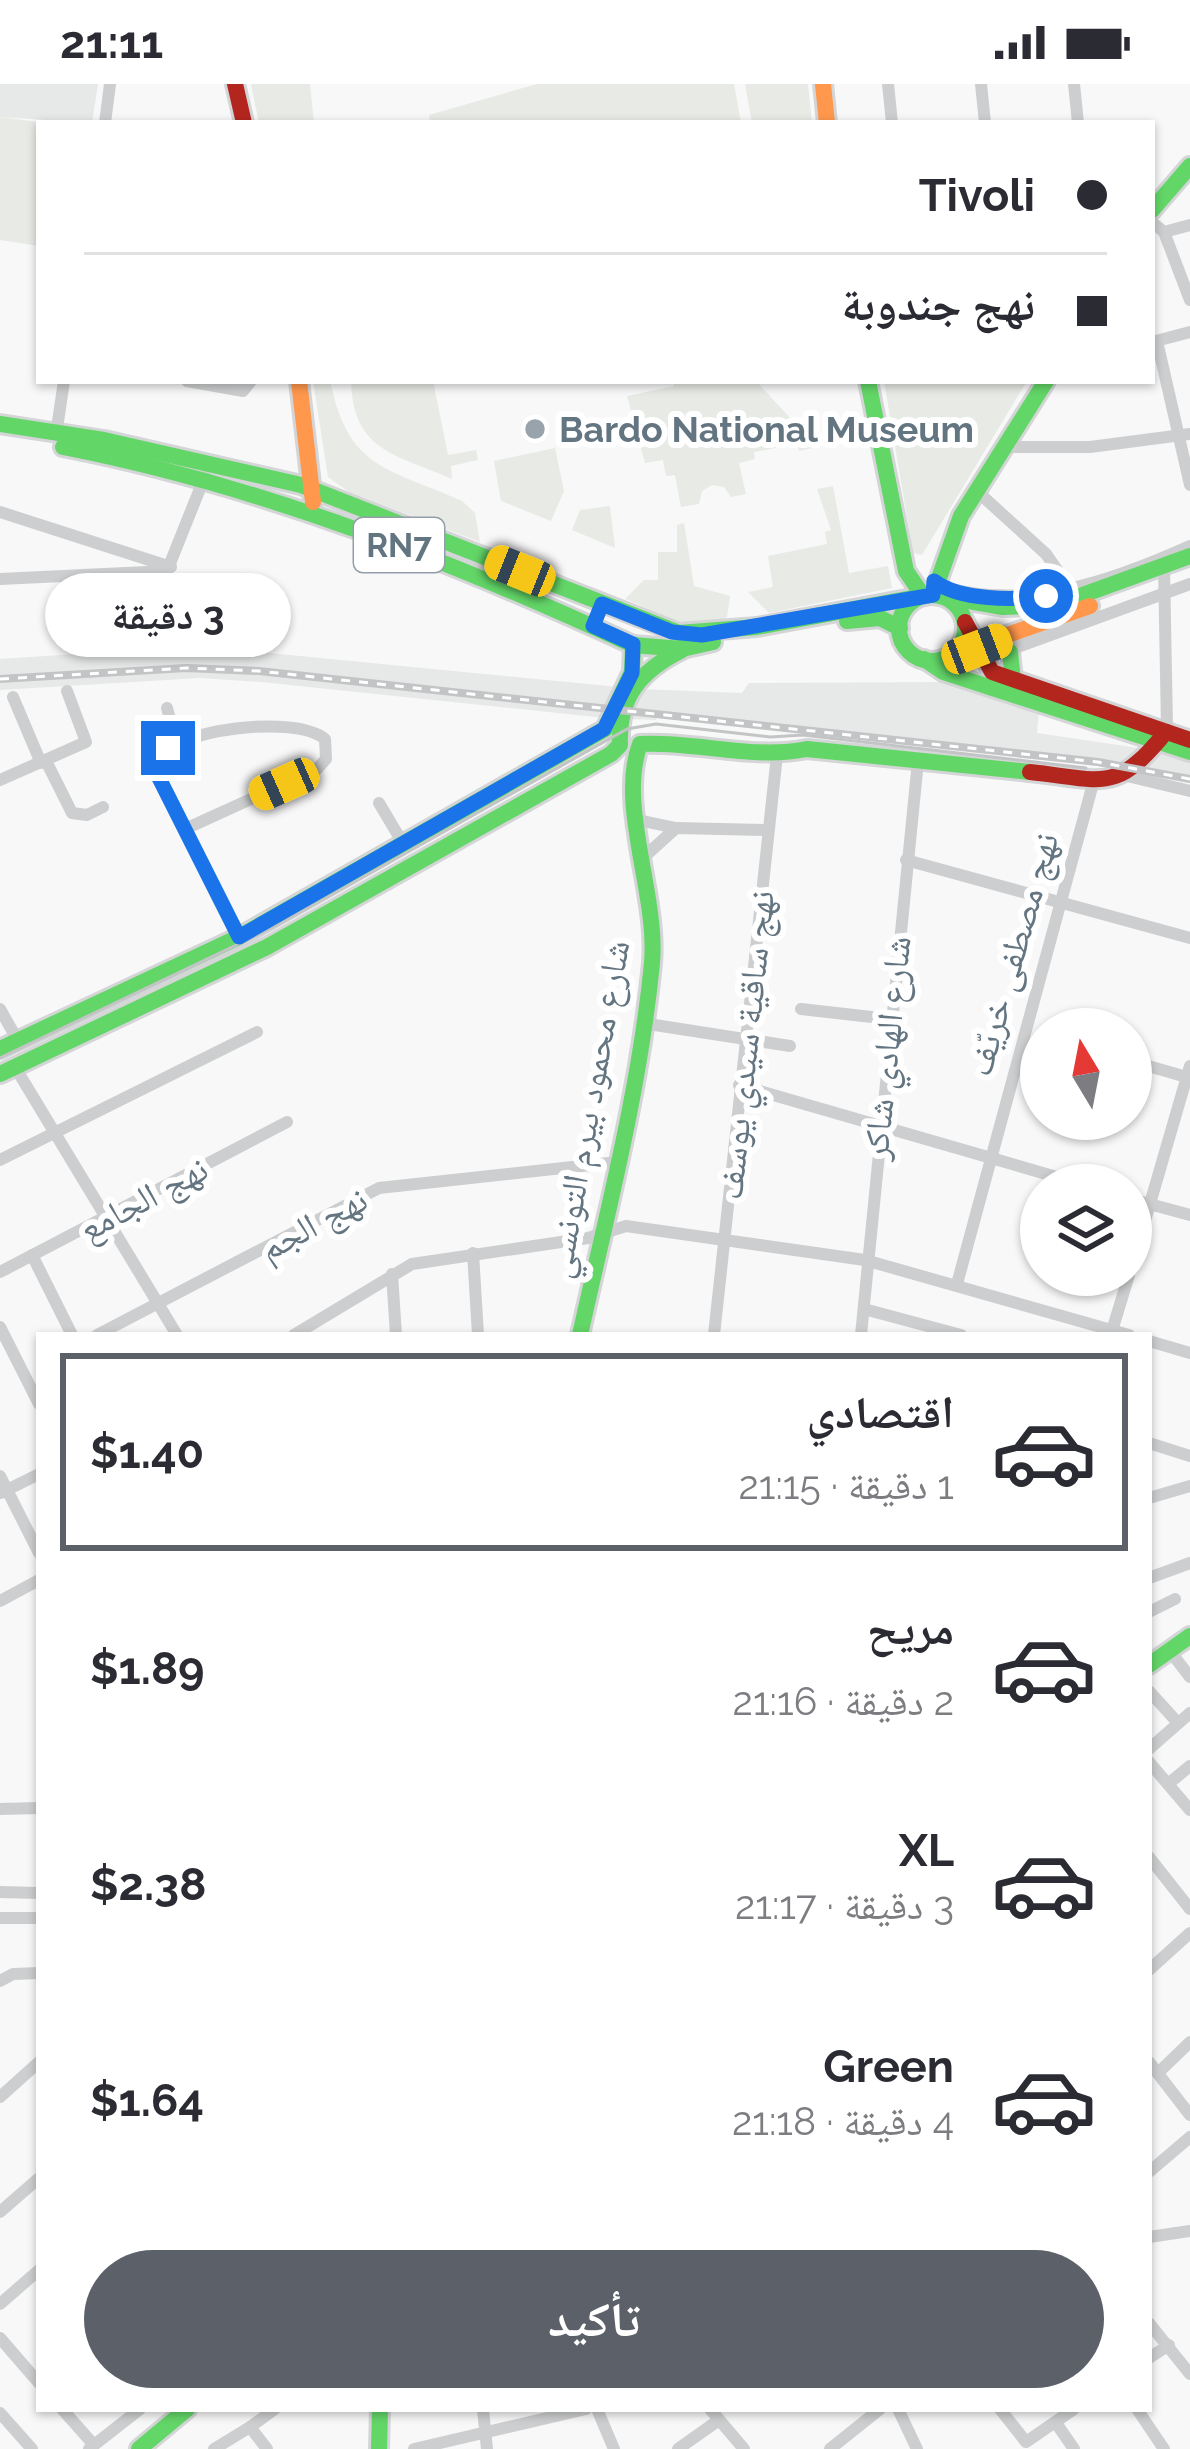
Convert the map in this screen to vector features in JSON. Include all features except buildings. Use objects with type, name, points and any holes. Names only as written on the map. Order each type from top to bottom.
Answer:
[{"type":"main road","points":[[236,84],[243,120]]},
{"type":"main road","points":[[823,84],[827,120]]},
{"type":"main road","points":[[1158,193],[1190,166]]},
{"type":"main road","points":[[288,384],[306,496]]},
{"type":"main road","points":[[299,384],[306,496]]},
{"type":"main road","points":[[869,384],[906,571],[959,608],[992,673],[1165,734],[1190,752]]},
{"type":"main road","points":[[932,592],[942,554],[1044,384]]},
{"type":"main road","name":"RN7","points":[[0,424],[104,440],[306,496],[434,537],[672,632],[702,635],[932,592]]},
{"type":"main road","name":"RN7","points":[[0,437],[306,496],[425,556],[633,644],[682,650],[880,618],[899,628]]},
{"type":"main road","points":[[425,556],[434,537]]},
{"type":"main road","points":[[1190,556],[1162,579],[1046,606],[1004,607],[932,592],[906,608],[899,628],[908,650],[924,659],[1190,740]]},
{"type":"main road","points":[[948,664],[1190,568]]},
{"type":"main road","points":[[511,591],[520,571]]},
{"type":"main road","points":[[593,626],[602,604]]},
{"type":"main road","points":[[948,664],[962,641],[965,622]]},
{"type":"main road","points":[[0,1049],[239,937],[604,729],[632,673],[633,644]]},
{"type":"main road","points":[[8,1071],[268,947],[611,754],[620,745],[619,711],[634,682],[682,650]]},
{"type":"main road","points":[[1010,652],[1013,680]]},
{"type":"main road","points":[[776,754],[807,749],[1094,780],[1125,776],[1165,734]]},
{"type":"main road","name":"شارع محمود بيرم التونسي","points":[[581,1332],[618,1162],[653,939],[634,752],[640,745],[668,742],[776,754]]},
{"type":"main road","points":[[1152,1662],[1190,1636]]},
{"type":"main road","points":[[139,2449],[160,2442],[185,2412]]},
{"type":"main road","points":[[379,2449],[380,2412]]},
{"type":"street","points":[[105,120],[110,84]]},
{"type":"street","points":[[888,84],[892,120]]},
{"type":"street","points":[[981,84],[985,120]]},
{"type":"street","points":[[1074,84],[1078,120]]},
{"type":"street","points":[[1155,224],[1165,232],[1190,300]]},
{"type":"street","points":[[1165,232],[1190,225]]},
{"type":"street","points":[[1155,341],[1190,332]]},
{"type":"street","points":[[1155,344],[1183,436],[1190,485]]},
{"type":"street","points":[[56,436],[64,384]]},
{"type":"street","points":[[204,384],[243,391],[249,384]]},
{"type":"street","points":[[1007,447],[1090,447],[1183,436]]},
{"type":"street","points":[[172,568],[205,476]]},
{"type":"street","points":[[979,493],[1046,554],[1070,590]]},
{"type":"street","points":[[0,512],[172,568]]},
{"type":"street","points":[[101,576],[108,546]]},
{"type":"street","points":[[932,592],[947,589],[1029,598],[1070,590],[1190,546]]},
{"type":"street","points":[[0,579],[172,568]]},
{"type":"street","points":[[1162,579],[1165,734]]},
{"type":"street","points":[[979,654],[1010,652],[1162,579],[1190,584]]},
{"type":"street","points":[[0,781],[87,740],[67,691]]},
{"type":"street","points":[[13,697],[71,813],[87,815],[103,807]]},
{"type":"street","points":[[167,708],[177,746]]},
{"type":"street","points":[[184,829],[317,770],[328,746],[308,728],[262,725],[160,751],[153,766],[184,829],[239,937]]},
{"type":"street","name":"نهج ساقية سيدي يوسف","points":[[714,1332],[776,754]]},
{"type":"street","name":"شارع الهادي شاكر","points":[[864,1332],[865,1260],[918,761]]},
{"type":"street","points":[[1125,776],[1190,791]]},
{"type":"street","name":"نهج مصطفى خريّف","points":[[1031,1008],[1094,780]]},
{"type":"street","points":[[379,803],[404,845]]},
{"type":"street","points":[[638,820],[676,828],[767,830]]},
{"type":"street","points":[[644,857],[676,828]]},
{"type":"street","points":[[906,860],[1190,938]]},
{"type":"street","points":[[0,1009],[19,1041]]},
{"type":"street","points":[[800,1009],[889,1018]]},
{"type":"street","points":[[642,1023],[790,1046]]},
{"type":"street","points":[[0,1160],[257,1032]]},
{"type":"street","name":"نهج مصطفى خريّف","points":[[957,1284],[1020,1049]]},
{"type":"street","points":[[1152,1066],[1189,1074],[1152,1202]]},
{"type":"street","points":[[8,1071],[175,1332]]},
{"type":"street","points":[[739,1085],[1020,1166]]},
{"type":"street","name":"نهج الجامع","points":[[0,1272],[287,1122]]},
{"type":"street","name":"نهج الجم","points":[[104,1332],[379,1188],[618,1162]]},
{"type":"street","points":[[1152,1205],[1190,1216]]},
{"type":"street","points":[[299,1332],[392,1274],[472,1253],[626,1226],[865,1260],[1108,1332]]},
{"type":"street","points":[[472,1253],[478,1332]]},
{"type":"street","points":[[32,1256],[70,1332]]},
{"type":"street","points":[[392,1274],[396,1332]]},
{"type":"street","points":[[1111,1332],[1123,1296]]},
{"type":"street","points":[[864,1309],[950,1332]]},
{"type":"street","points":[[0,1328],[36,1398]]},
{"type":"street","points":[[1152,1342],[1190,1353]]},
{"type":"street","points":[[1152,1444],[1190,1456]]},
{"type":"street","points":[[0,1476],[3,1492],[36,1548]]},
{"type":"street","points":[[3,1492],[36,1476]]},
{"type":"street","points":[[1152,1497],[1190,1486]]},
{"type":"street","points":[[1152,1577],[1190,1563]]},
{"type":"street","points":[[0,1601],[36,1582]]},
{"type":"street","points":[[1152,1610],[1175,1599]]},
{"type":"street","points":[[1169,1651],[1190,1677]]},
{"type":"street","points":[[1152,1694],[1178,1723]]},
{"type":"street","points":[[1152,1746],[1190,1713]]},
{"type":"street","points":[[1152,1765],[1190,1810]]},
{"type":"street","points":[[1168,1784],[1190,1766]]},
{"type":"street","points":[[0,1809],[36,1808]]},
{"type":"street","points":[[1152,1861],[1190,1909]]},
{"type":"street","points":[[0,1892],[36,1893]]},
{"type":"street","points":[[0,1918],[36,1918]]},
{"type":"street","points":[[1152,1967],[1190,1933]]},
{"type":"street","points":[[0,1981],[36,1973]]},
{"type":"street","points":[[1190,2042],[1153,2068],[1190,2115]]},
{"type":"street","points":[[0,2097],[36,2065]]},
{"type":"street","points":[[1152,2169],[1190,2137]]},
{"type":"street","points":[[0,2212],[36,2181]]},
{"type":"street","points":[[1152,2238],[1190,2231]]},
{"type":"street","points":[[0,2304],[36,2273]]},
{"type":"street","points":[[1152,2326],[1190,2374]]},
{"type":"street","points":[[0,2338],[36,2379]]},
{"type":"street","points":[[1152,2356],[1169,2345]]},
{"type":"street","points":[[65,2412],[96,2446],[136,2412]]},
{"type":"street","points":[[214,2449],[270,2412]]},
{"type":"street","points":[[483,2412],[487,2449]]},
{"type":"street","points":[[414,2449],[574,2412]]},
{"type":"street","points":[[598,2412],[614,2449]]},
{"type":"street","points":[[830,2449],[874,2412]]},
{"type":"street","points":[[899,2412],[917,2449]]},
{"type":"street","points":[[1002,2412],[1021,2441],[1070,2412]]},
{"type":"street","points":[[1139,2412],[1164,2449]]},
{"type":"street","points":[[0,2414],[32,2449]]},
{"type":"street","points":[[678,2449],[714,2415],[744,2449]]},
{"type":"street","points":[[1056,2423],[1074,2449]]},
{"type":"street","points":[[250,2427],[267,2449]]},
{"type":"shaded area","points":[[0,84],[98,84],[92,120],[0,117]]},
{"type":"shaded area","points":[[251,84],[310,84],[314,120],[258,120]]},
{"type":"shaded area","points":[[537,84],[734,84],[740,120],[430,120],[429,115]]},
{"type":"shaded area","points":[[745,84],[808,84],[812,120],[751,120]]},
{"type":"shaded area","points":[[0,117],[36,122],[36,246],[0,240]]},
{"type":"shaded area","points":[[313,384],[331,384],[348,433],[375,462],[462,501],[475,513],[480,542],[349,492],[328,477]]},
{"type":"shaded area","points":[[351,384],[434,384],[448,455],[476,450],[478,460],[451,466],[452,479],[396,456],[369,437],[354,405]]},
{"type":"shaded area","points":[[759,384],[817,447],[799,451],[797,444],[754,452],[755,459],[739,463],[746,494],[731,497],[724,487],[712,485],[702,491],[699,504],[681,507],[675,475],[666,476],[663,460],[645,463],[627,396],[674,386]]},
{"type":"shaded area","points":[[885,384],[1025,384],[922,555],[913,553]]},
{"type":"shaded area","points":[[555,448],[564,491],[551,521],[501,501],[494,461]]},
{"type":"shaded area","points":[[833,486],[849,573],[888,566],[892,588],[769,613],[748,592],[773,587],[768,556],[827,544],[825,532],[831,530],[817,489]]},
{"type":"shaded area","points":[[610,506],[615,548],[572,530],[580,510]]},
{"type":"shaded area","points":[[684,523],[694,586],[730,596],[727,617],[715,622],[676,620],[625,599],[644,580],[658,580],[658,552],[677,552],[677,525]]},
{"type":"shaded area","points":[[196,646],[640,689],[742,693],[749,683],[941,682],[1039,711],[1037,733],[1132,747],[1190,762],[1190,782],[1116,768],[657,716],[656,720],[605,718],[261,682],[200,678],[0,690],[0,659]]},
{"type":"tram line","points":[[0,1058],[272,928],[627,729],[656,724],[770,737],[803,735],[1086,768]]},
{"type":"railway","points":[[0,679],[186,668],[259,671],[1098,762],[1190,779]]},
{"type":"traffic: fast","points":[[1155,207],[1190,166]]},
{"type":"traffic: fast","points":[[869,384],[906,571],[923,596]]},
{"type":"traffic: fast","points":[[933,595],[961,516],[1044,384]]},
{"type":"traffic: fast","points":[[0,424],[104,440],[301,485],[679,633],[757,627],[923,596]]},
{"type":"traffic: fast","points":[[63,447],[210,482],[354,529],[633,645],[682,649],[713,642]]},
{"type":"traffic: fast","points":[[940,596],[1003,607],[1055,605],[1190,556]]},
{"type":"traffic: fast","points":[[932,595],[955,605],[965,628],[955,651],[932,661],[909,651],[899,628],[909,605],[932,595]]},
{"type":"traffic: fast","points":[[847,621],[880,618],[900,628]]},
{"type":"traffic: fast","points":[[0,1049],[239,937],[605,729],[632,672],[633,645]]},
{"type":"traffic: fast","points":[[0,1074],[267,947],[611,754],[620,745],[623,713],[634,687],[654,667],[682,650]]},
{"type":"traffic: fast","points":[[1010,652],[1013,680]]},
{"type":"traffic: fast","points":[[924,659],[943,672],[1190,752]]},
{"type":"traffic: fast","points":[[581,1332],[631,1103],[652,963],[633,794],[640,744],[766,752],[807,749],[1030,772]]},
{"type":"traffic: fast","points":[[1152,1663],[1190,1636]]},
{"type":"traffic: fast","points":[[139,2449],[183,2412]]},
{"type":"traffic: fast","points":[[379,2449],[380,2412]]},
{"type":"traffic: slow","points":[[823,84],[827,120]]},
{"type":"traffic: slow","points":[[299,384],[313,502]]},
{"type":"traffic: slow","points":[[950,655],[1090,606]]},
{"type":"traffic: jam","points":[[235,84],[243,120]]},
{"type":"traffic: jam","points":[[965,622],[992,672],[1190,740]]},
{"type":"traffic: jam","points":[[1030,772],[1107,778],[1134,766],[1166,732]]},
{"type":"place","name":"Bardo National Museum","points":[[535,429]]},
{"type":"route","points":[[168,748],[156,755],[153,766],[239,937],[604,729],[635,659],[633,644],[593,626],[602,604],[659,628],[702,635],[933,595],[934,581],[947,589],[1000,597],[1046,596]]}]
